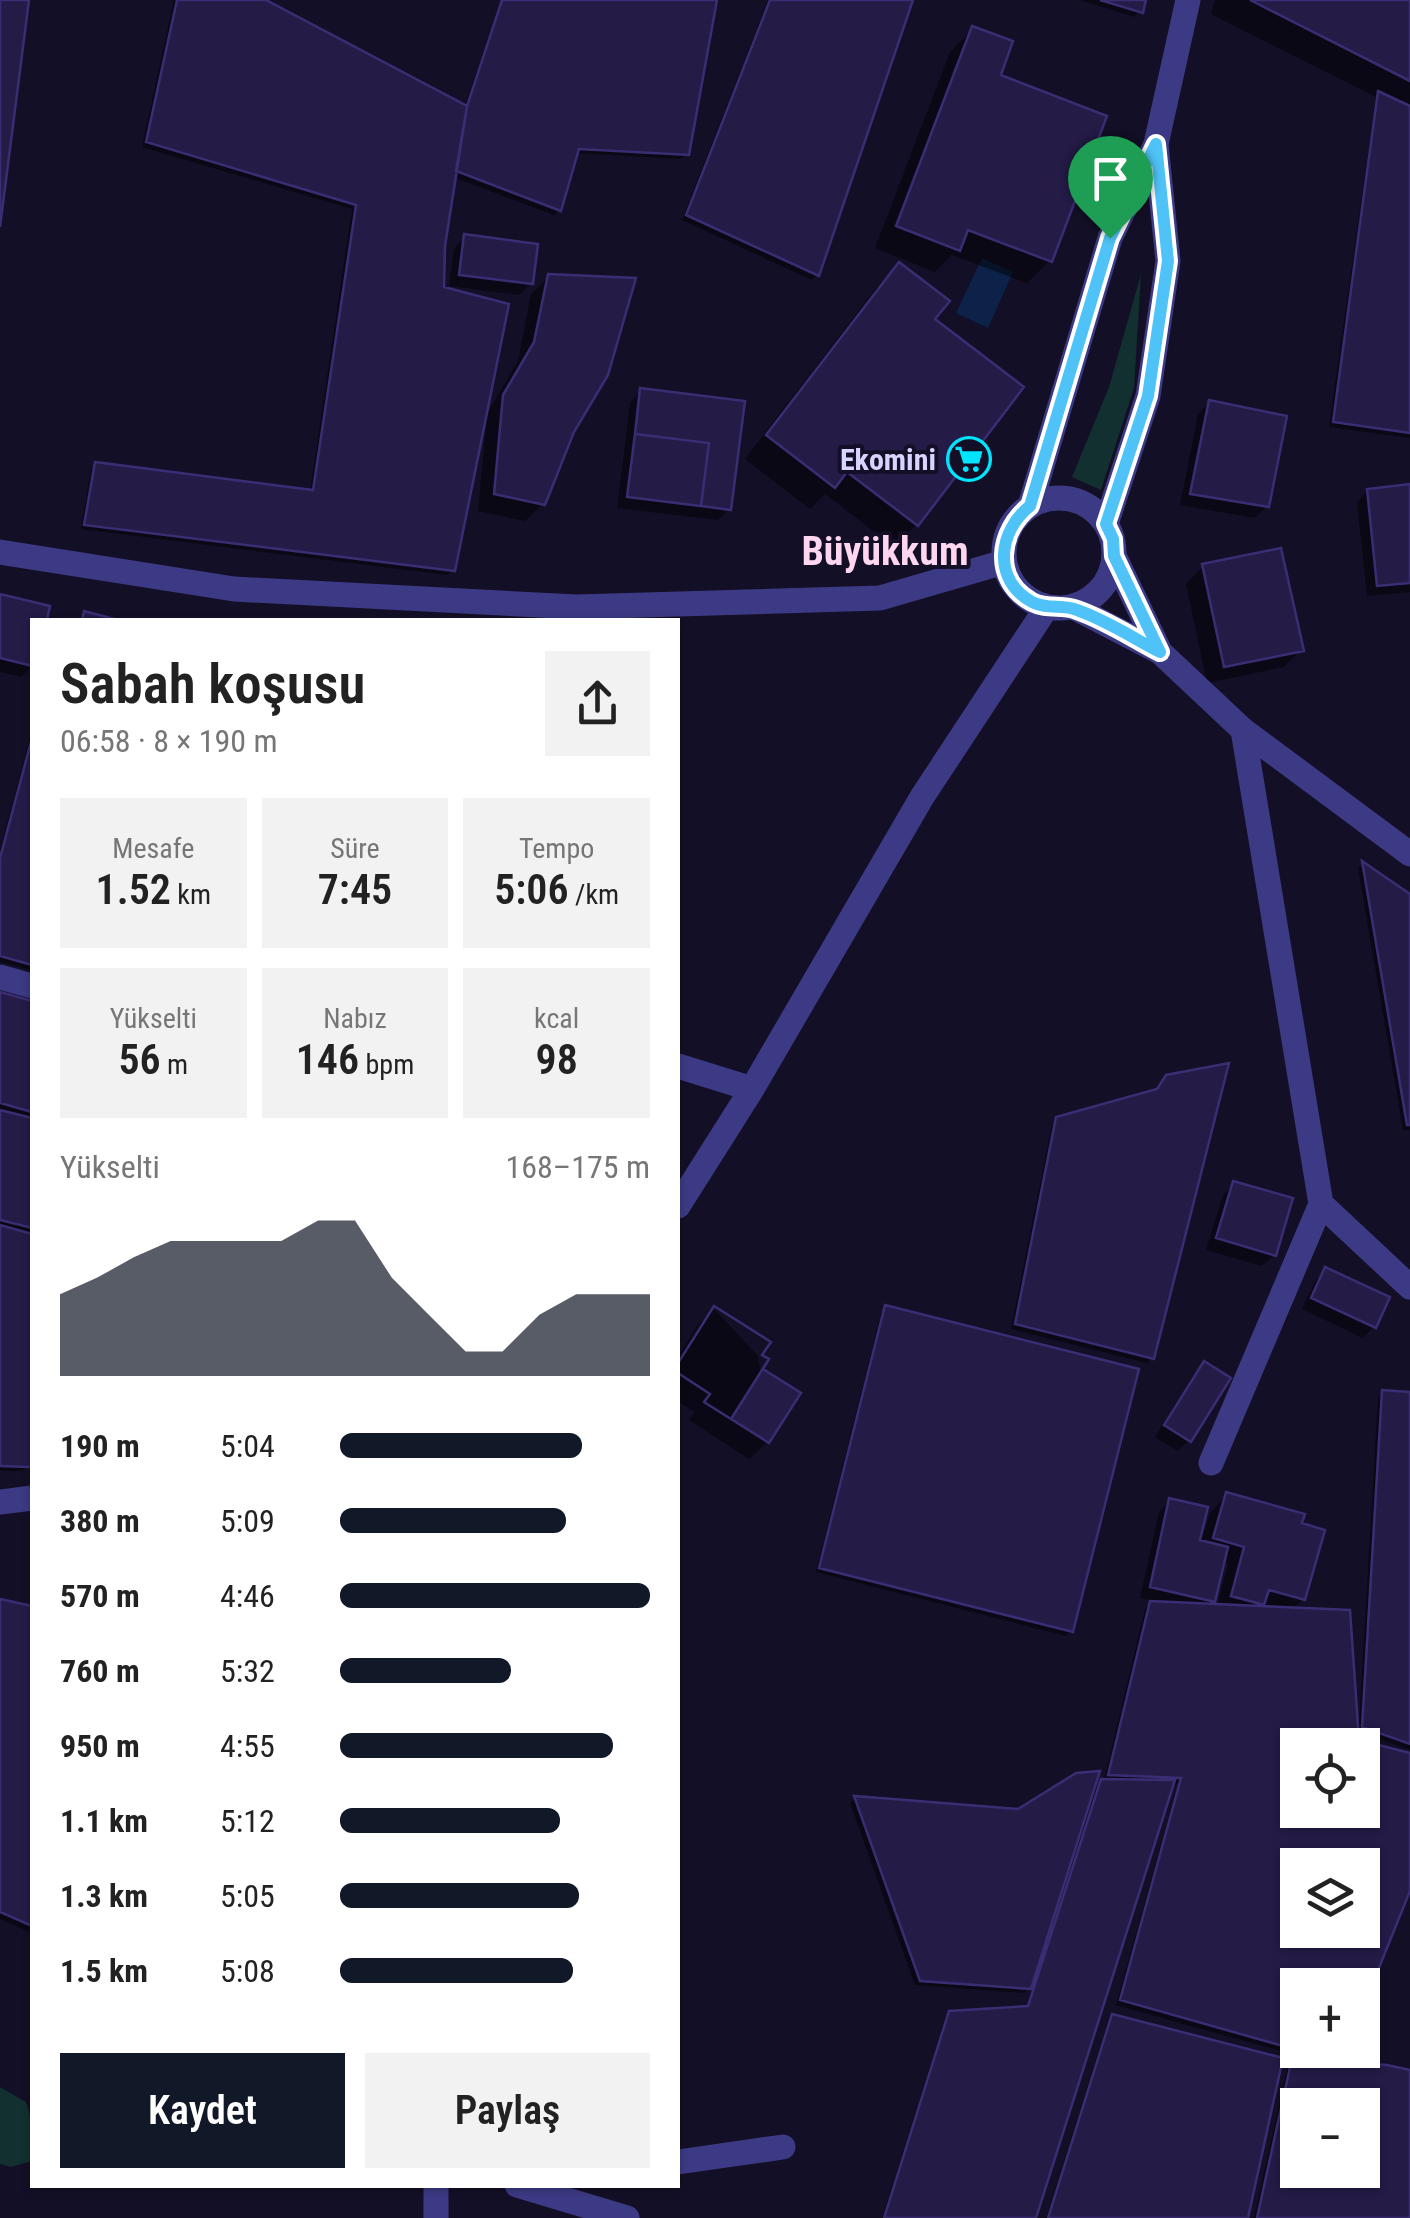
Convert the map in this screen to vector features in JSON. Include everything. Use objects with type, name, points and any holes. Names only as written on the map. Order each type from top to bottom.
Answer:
[{"type":"street","points":[[1030,506],[1110,238],[1156,144],[1188,0]]},
{"type":"street","points":[[1106,524],[1148,396],[1168,261],[1156,144]]},
{"type":"street","points":[[1073,608],[1104,587],[1114,556],[1113,539],[1106,524],[1080,502],[1046,499],[1017,516],[1003,546],[1009,578],[1018,591],[1046,608],[1073,608],[1160,652],[1243,730],[1410,854]]},
{"type":"street","points":[[0,552],[234,589],[574,614],[880,598],[1004,562]]},
{"type":"street","points":[[1114,556],[1160,652]]},
{"type":"street","points":[[680,1203],[752,1089],[922,797],[1046,608]]},
{"type":"street","points":[[1211,1463],[1321,1204],[1243,730]]},
{"type":"street","points":[[0,977],[30,985]]},
{"type":"street","points":[[680,1067],[752,1089]]},
{"type":"street","points":[[1321,1204],[1410,1288]]},
{"type":"street","points":[[0,1502],[30,1498]]},
{"type":"street","points":[[680,2162],[782,2147]]},
{"type":"street","points":[[436,2188],[436,2218]]},
{"type":"street","points":[[527,2188],[627,2218]]},
{"type":"green space","points":[[1141,274],[1134,388],[1101,490],[1072,477],[1109,387]]},
{"type":"green space","points":[[0,2087],[26,2102],[30,2115],[30,2162],[11,2167],[0,2164]]},
{"type":"water","points":[[982,258],[1013,272],[988,328],[956,313]]},
{"type":"building","points":[[0,0],[29,0],[0,227]]},
{"type":"building","points":[[177,0],[266,0],[467,106],[445,246],[444,287],[509,304],[455,571],[84,525],[95,462],[313,490],[356,205],[146,142]]},
{"type":"building","points":[[502,0],[717,0],[689,155],[579,149],[561,211],[456,171],[467,106]]},
{"type":"building","points":[[770,0],[913,0],[819,276],[686,215]]},
{"type":"building","points":[[1100,0],[1146,0],[1143,13]]},
{"type":"building","points":[[1250,0],[1410,0],[1410,81]]},
{"type":"building","points":[[972,26],[1013,41],[1001,75],[1107,116],[1052,262],[968,230],[960,251],[896,226]]},
{"type":"building","points":[[1378,91],[1410,106],[1410,433],[1333,422]]},
{"type":"building","points":[[464,234],[538,244],[533,284],[459,275]]},
{"type":"building","points":[[899,262],[950,301],[935,319],[1024,387],[918,526],[847,472],[835,488],[766,435]]},
{"type":"building","points":[[548,274],[636,278],[608,375],[574,432],[545,505],[494,494],[503,395],[534,342]]},
{"type":"building","points":[[640,388],[745,401],[731,510],[701,506],[709,443],[635,434]]},
{"type":"building","points":[[1209,400],[1287,416],[1269,507],[1190,494]]},
{"type":"building","points":[[635,434],[709,443],[701,506],[627,497]]},
{"type":"building","points":[[1410,484],[1410,583],[1377,586],[1367,489]]},
{"type":"building","points":[[1281,548],[1304,651],[1224,667],[1202,564]]},
{"type":"building","points":[[0,594],[50,606],[47,618],[30,618],[30,666],[0,658]]},
{"type":"building","points":[[84,611],[110,618],[82,618]]},
{"type":"building","points":[[30,746],[30,964],[0,956],[0,858]]},
{"type":"building","points":[[1362,861],[1410,894],[1410,1125],[1407,1125]]},
{"type":"building","points":[[0,992],[30,1000],[30,1111],[0,1103]]},
{"type":"building","points":[[1229,1063],[1154,1359],[1015,1324],[1056,1117],[1157,1089],[1166,1075]]},
{"type":"building","points":[[0,1110],[30,1118],[30,1228],[0,1220]]},
{"type":"building","points":[[1233,1181],[1293,1198],[1276,1256],[1216,1238]]},
{"type":"building","points":[[0,1225],[30,1233],[30,1466],[0,1466]]},
{"type":"building","points":[[1325,1267],[1390,1297],[1376,1328],[1311,1298]]},
{"type":"building","points":[[885,1305],[1139,1369],[1073,1632],[819,1568]]},
{"type":"building","points":[[714,1306],[771,1342],[762,1355],[769,1359],[731,1419],[704,1402],[710,1394],[680,1374],[680,1360]]},
{"type":"building","points":[[714,1306],[771,1342],[762,1355],[769,1359],[763,1369],[801,1393],[769,1443],[704,1402],[710,1394],[680,1374],[680,1360]]},
{"type":"building","points":[[1204,1361],[1231,1378],[1191,1442],[1164,1425]]},
{"type":"building","points":[[1382,1390],[1410,1392],[1410,1744],[1380,1733],[1380,1728],[1362,1727]]},
{"type":"building","points":[[1226,1492],[1305,1514],[1302,1523],[1325,1530],[1305,1600],[1269,1590],[1264,1605],[1231,1596],[1244,1547],[1213,1538]]},
{"type":"building","points":[[1169,1498],[1208,1507],[1200,1540],[1228,1547],[1215,1602],[1150,1587]]},
{"type":"building","points":[[0,1599],[30,1606],[30,1925],[0,1912]]},
{"type":"building","points":[[1150,1601],[1350,1610],[1358,1728],[1280,1728],[1280,1828],[1380,1828],[1380,1745],[1410,1753],[1410,1891],[1379,1968],[1280,1968],[1280,2045],[1120,2000],[1181,1778],[1108,1775]]},
{"type":"building","points":[[1100,1771],[1031,1989],[920,1981],[854,1796],[1018,1809],[1076,1773]]},
{"type":"building","points":[[1101,1779],[1175,1780],[1036,2218],[884,2218],[949,2011],[1028,2006]]},
{"type":"building","points":[[1112,2014],[1280,2057],[1248,2218],[1048,2218]]},
{"type":"building","points":[[1380,2064],[1410,2070],[1410,2218],[1257,2218],[1280,2113],[1280,2188],[1380,2188],[1380,2088],[1285,2088],[1290,2068],[1380,2068]]},
{"type":"place","name":"Ekomini","points":[[969,459]]},
{"type":"district","name":"Büyükkum","points":[[885,551]]},
{"type":"route","points":[[1156,144],[1168,261],[1148,396],[1106,524],[1113,539],[1114,556],[1160,652],[1073,608],[1046,608],[1032,602],[1018,591],[1004,562],[1008,530],[1030,506],[1110,238],[1156,144]]}]
